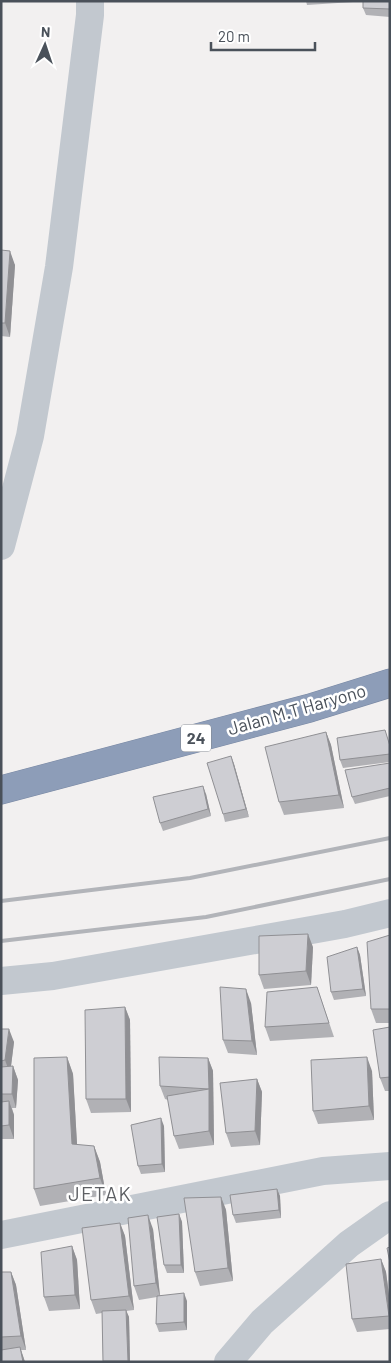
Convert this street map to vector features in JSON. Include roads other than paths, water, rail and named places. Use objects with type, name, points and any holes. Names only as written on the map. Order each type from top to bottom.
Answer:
[{"type":"highway","name":"Jalan M.T Haryono","points":[[1,790],[310,708],[390,683]]},
{"type":"street","points":[[1,546],[30,436],[59,267],[89,25],[90,1]]},
{"type":"street","points":[[1,981],[53,976],[345,924],[390,913]]},
{"type":"street","points":[[1,1235],[323,1171],[390,1166]]},
{"type":"street","points":[[228,1362],[262,1322],[349,1244],[390,1215]]},
{"type":"railway","points":[[1,901],[190,878],[390,838]]},
{"type":"railway","points":[[1,941],[206,917],[390,879]]},
{"type":"district","name":"JETAK","points":[[100,1194]]}]
